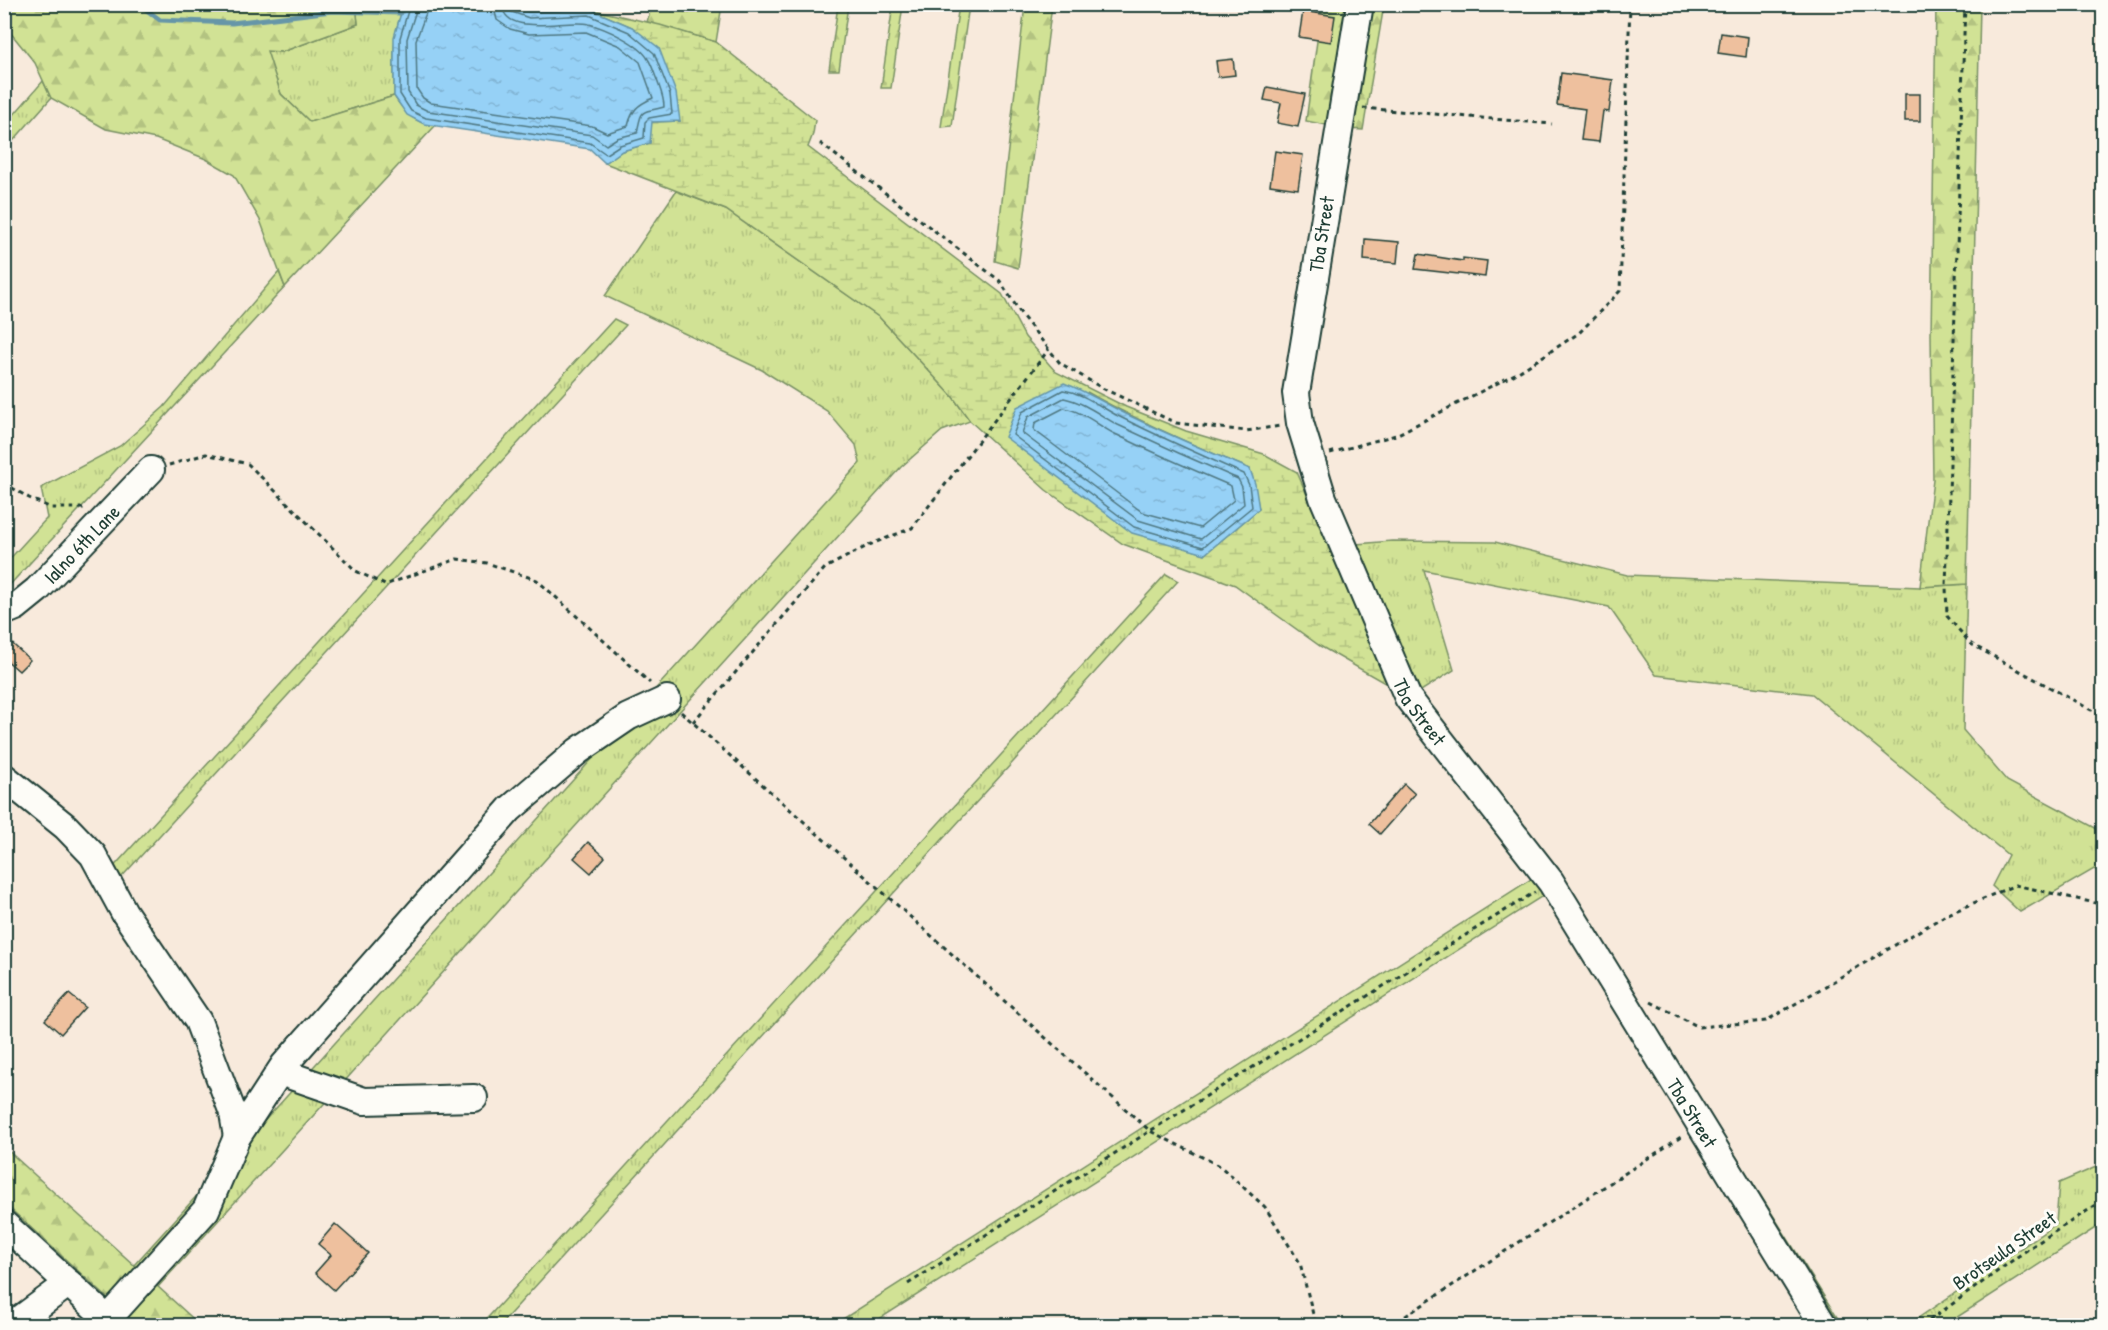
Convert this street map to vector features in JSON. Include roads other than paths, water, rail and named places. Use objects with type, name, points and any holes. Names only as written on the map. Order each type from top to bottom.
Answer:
[{"type":"street","name":"Tba Street","points":[[1360,4],[1296,393],[1300,423],[1323,498],[1408,698],[1551,882],[1824,1326]]},
{"type":"street","name":"Ialno 6th Lane","points":[[4,612],[16,607],[37,590],[151,470]]},
{"type":"street","points":[[4,1224],[112,1322],[206,1210],[237,1137],[280,1072],[510,809],[578,751],[628,717],[667,699]]},
{"type":"street","points":[[4,777],[66,827],[93,855],[124,912],[198,1021],[233,1113],[237,1137]]},
{"type":"street","points":[[280,1072],[364,1101],[474,1098]]},
{"type":"street","points":[[11,1326],[69,1283]]},
{"type":"water","points":[[406,4],[508,5],[529,12],[590,9],[632,27],[659,48],[676,93],[680,121],[652,122],[650,143],[622,151],[605,163],[590,149],[424,124],[407,115],[394,96],[394,37]]},
{"type":"water","points":[[1064,383],[1154,427],[1250,469],[1259,509],[1205,554],[1132,533],[1005,437],[1017,407]]},
{"type":"waterway","points":[[139,4],[160,20],[232,23],[332,11],[401,13]]}]
